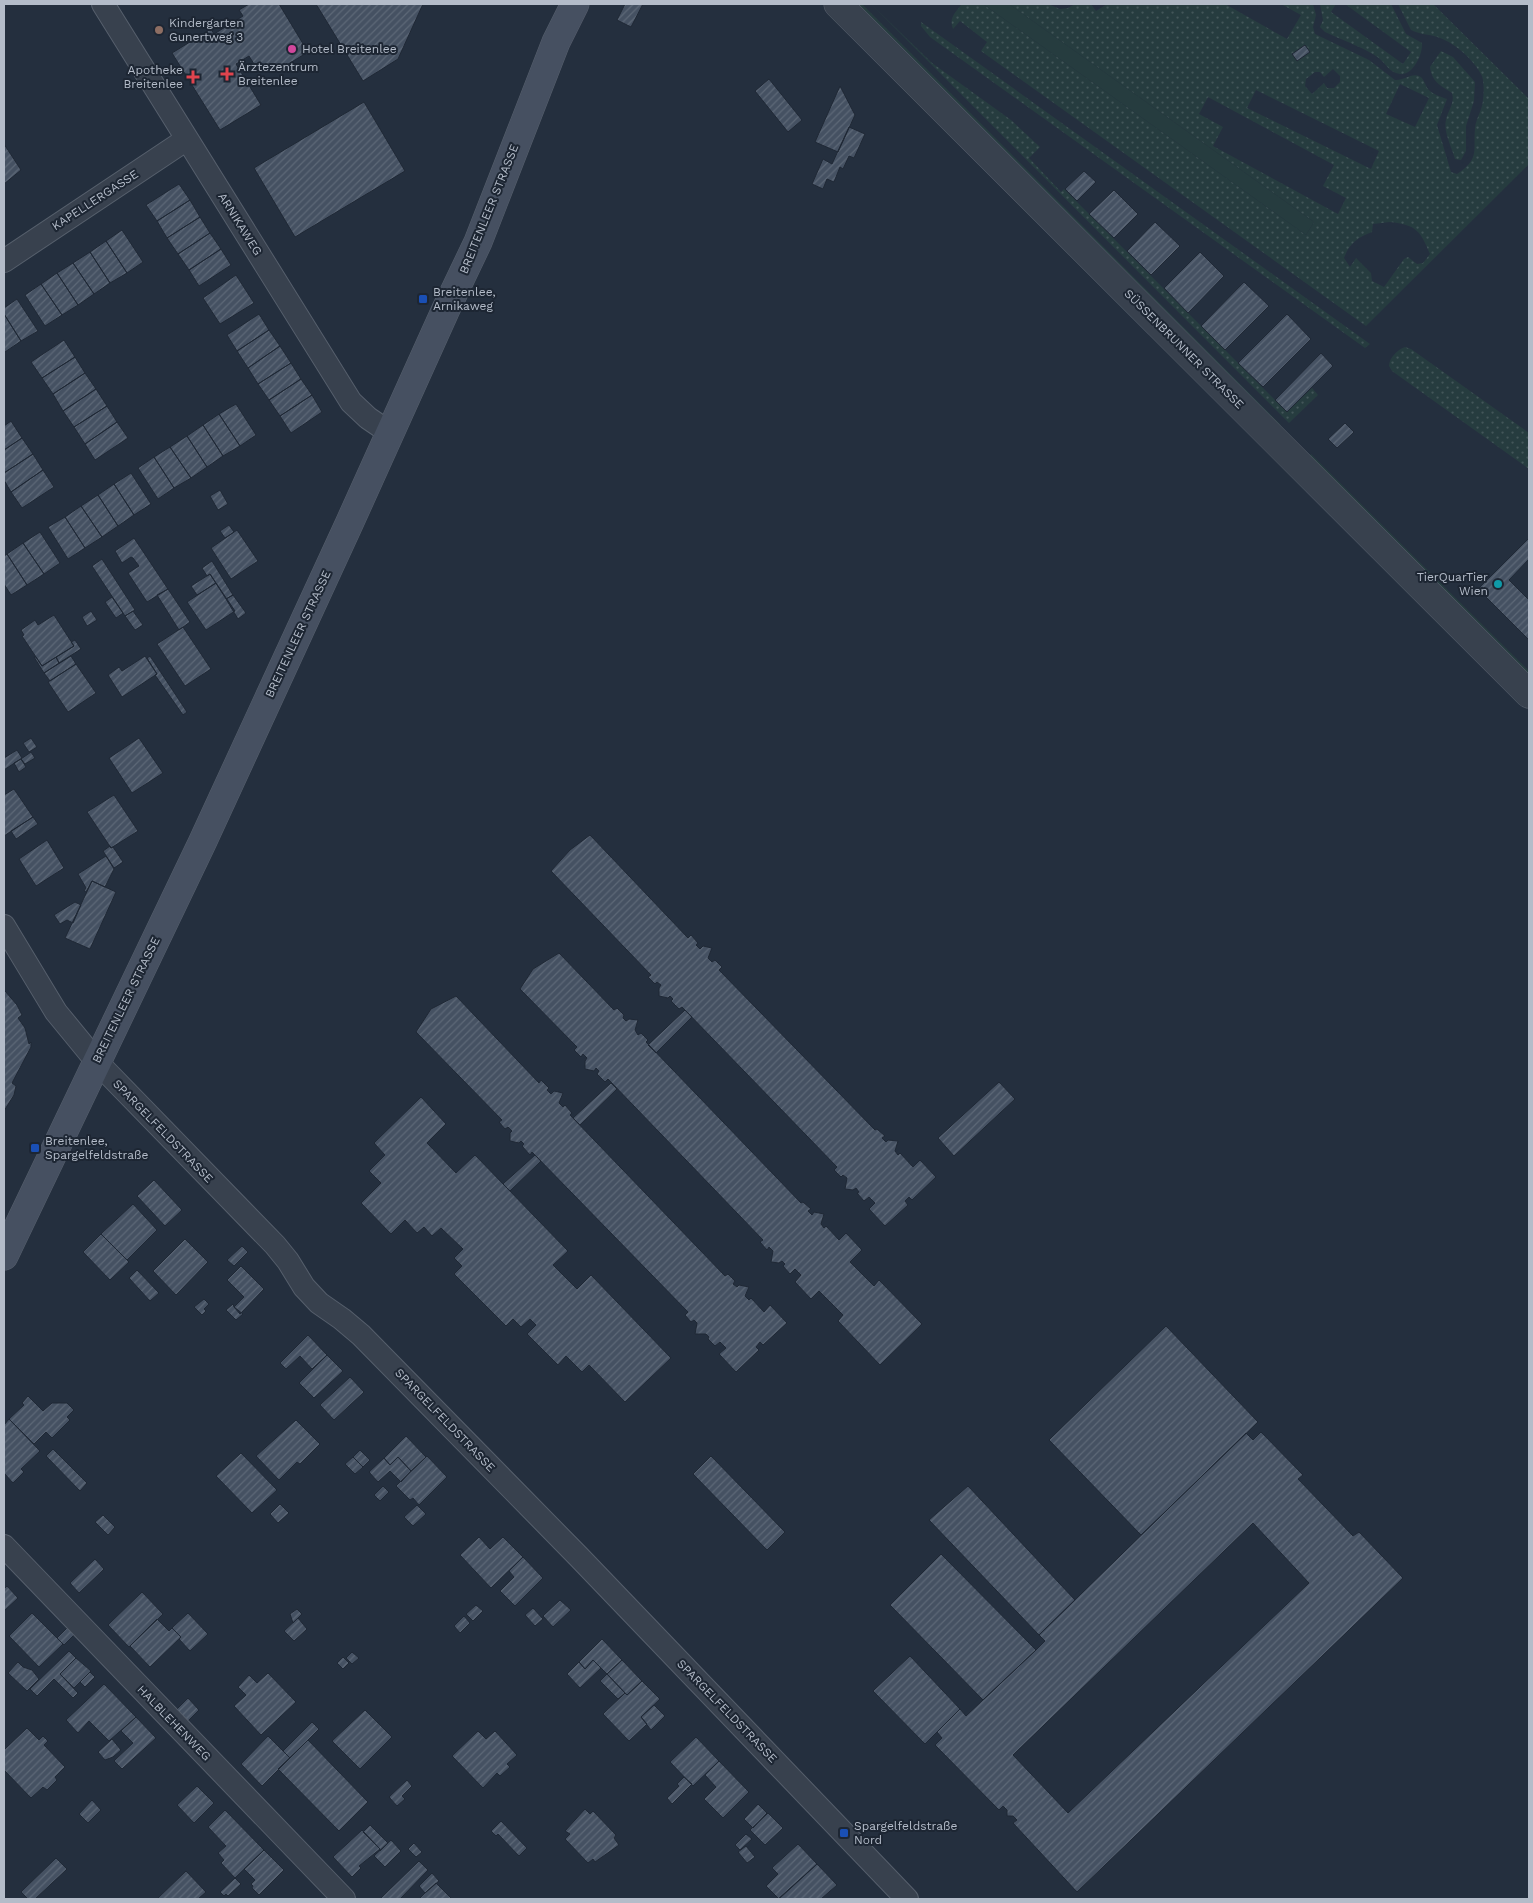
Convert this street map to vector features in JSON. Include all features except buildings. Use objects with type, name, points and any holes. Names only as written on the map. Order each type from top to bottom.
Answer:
[{"type":"main road","name":"BREITENLEER STRASSE","points":[[4,1256],[210,825],[478,242],[549,60],[576,4]]},
{"type":"street","name":"ARNIKAWEG","points":[[103,4],[351,402],[368,418],[390,432]]},
{"type":"street","name":"SÜSSENBRUNNER STRASSE","points":[[838,4],[1529,694]]},
{"type":"street","name":"KAPELLERGASSE","points":[[4,261],[187,140]]},
{"type":"street","name":"SPARGELFELDSTRASSE","points":[[4,926],[56,1012],[97,1062],[275,1245],[288,1261],[304,1287],[319,1303],[361,1335],[579,1557],[907,1899]]},
{"type":"street","name":"HALBLEHENWEG","points":[[4,1546],[344,1899]]},
{"type":"green space","points":[[846,4],[862,4],[1281,425],[1276,424]]},
{"type":"green space","points":[[871,4],[932,63],[1011,120],[1040,147],[1029,158],[1061,192],[1064,189],[1287,412],[1312,388],[1318,395],[1289,423]]},
{"type":"green space","points":[[959,4],[983,4],[1306,235],[1314,222],[1009,4],[1048,4],[1060,9],[1068,8],[1075,4],[1091,4],[1096,11],[1107,4],[1225,4],[1287,39],[1301,15],[1281,4],[1313,4],[1316,15],[1313,27],[1315,34],[1369,60],[1395,80],[1419,76],[1430,91],[1447,99],[1437,125],[1451,172],[1457,174],[1469,164],[1474,154],[1475,128],[1483,103],[1483,81],[1474,64],[1458,48],[1440,38],[1411,30],[1398,4],[1433,4],[1529,99],[1529,164],[1366,326],[981,51],[987,42],[960,21],[953,29],[952,19],[961,5]],"holes":[[[1333,69],[1340,76],[1340,82],[1334,88],[1327,88],[1324,83],[1312,94],[1305,86],[1306,79],[1315,72],[1320,72],[1324,77]],[[1400,84],[1429,98],[1415,127],[1386,114]],[[1256,90],[1379,151],[1371,169],[1247,108]],[[1208,97],[1334,165],[1323,186],[1346,198],[1338,214],[1213,146],[1223,127],[1199,114]],[[1390,222],[1406,225],[1420,234],[1430,254],[1423,263],[1417,264],[1408,257],[1404,259],[1384,287],[1372,281],[1371,273],[1356,258],[1350,267],[1344,258],[1355,242],[1362,236],[1372,232],[1373,224]]]},
{"type":"green space","points":[[983,4],[1009,4],[1314,222],[1306,235]]},
{"type":"green space","points":[[1320,4],[1336,4],[1331,12],[1403,64],[1411,52],[1345,4],[1391,4],[1406,34],[1422,43],[1421,53],[1413,68],[1405,74],[1392,71],[1370,52],[1325,32],[1320,27],[1323,20]]},
{"type":"green space","points":[[921,22],[1370,344],[1365,348],[930,37],[921,26]]},
{"type":"green space","points":[[1441,51],[1453,57],[1475,82],[1474,101],[1466,126],[1466,151],[1461,160],[1455,159],[1448,140],[1445,124],[1453,100],[1452,93],[1435,80],[1430,67]]},
{"type":"green space","points":[[1405,347],[1411,349],[1529,433],[1529,469],[1392,371],[1389,366],[1390,360],[1396,352]]},
{"type":"green space","points":[[1311,454],[1529,671],[1529,686],[1306,459]]},
{"type":"place","name":"Kindergarten Gunertweg 3","points":[[159,30]]},
{"type":"place","name":"Hotel Breitenlee","points":[[292,49]]},
{"type":"place","name":"Ärztezentrum Breitenlee","points":[[227,74]]},
{"type":"place","name":"Apotheke Breitenlee","points":[[193,77]]},
{"type":"place","name":"Breitenlee, Arnikaweg","points":[[423,299]]},
{"type":"place","name":"TierQuarTier Wien","points":[[1498,584]]},
{"type":"place","name":"Breitenlee, Spargelfeldstraße","points":[[35,1148]]},
{"type":"place","name":"Spargelfeldstraße Nord","points":[[844,1833]]}]
